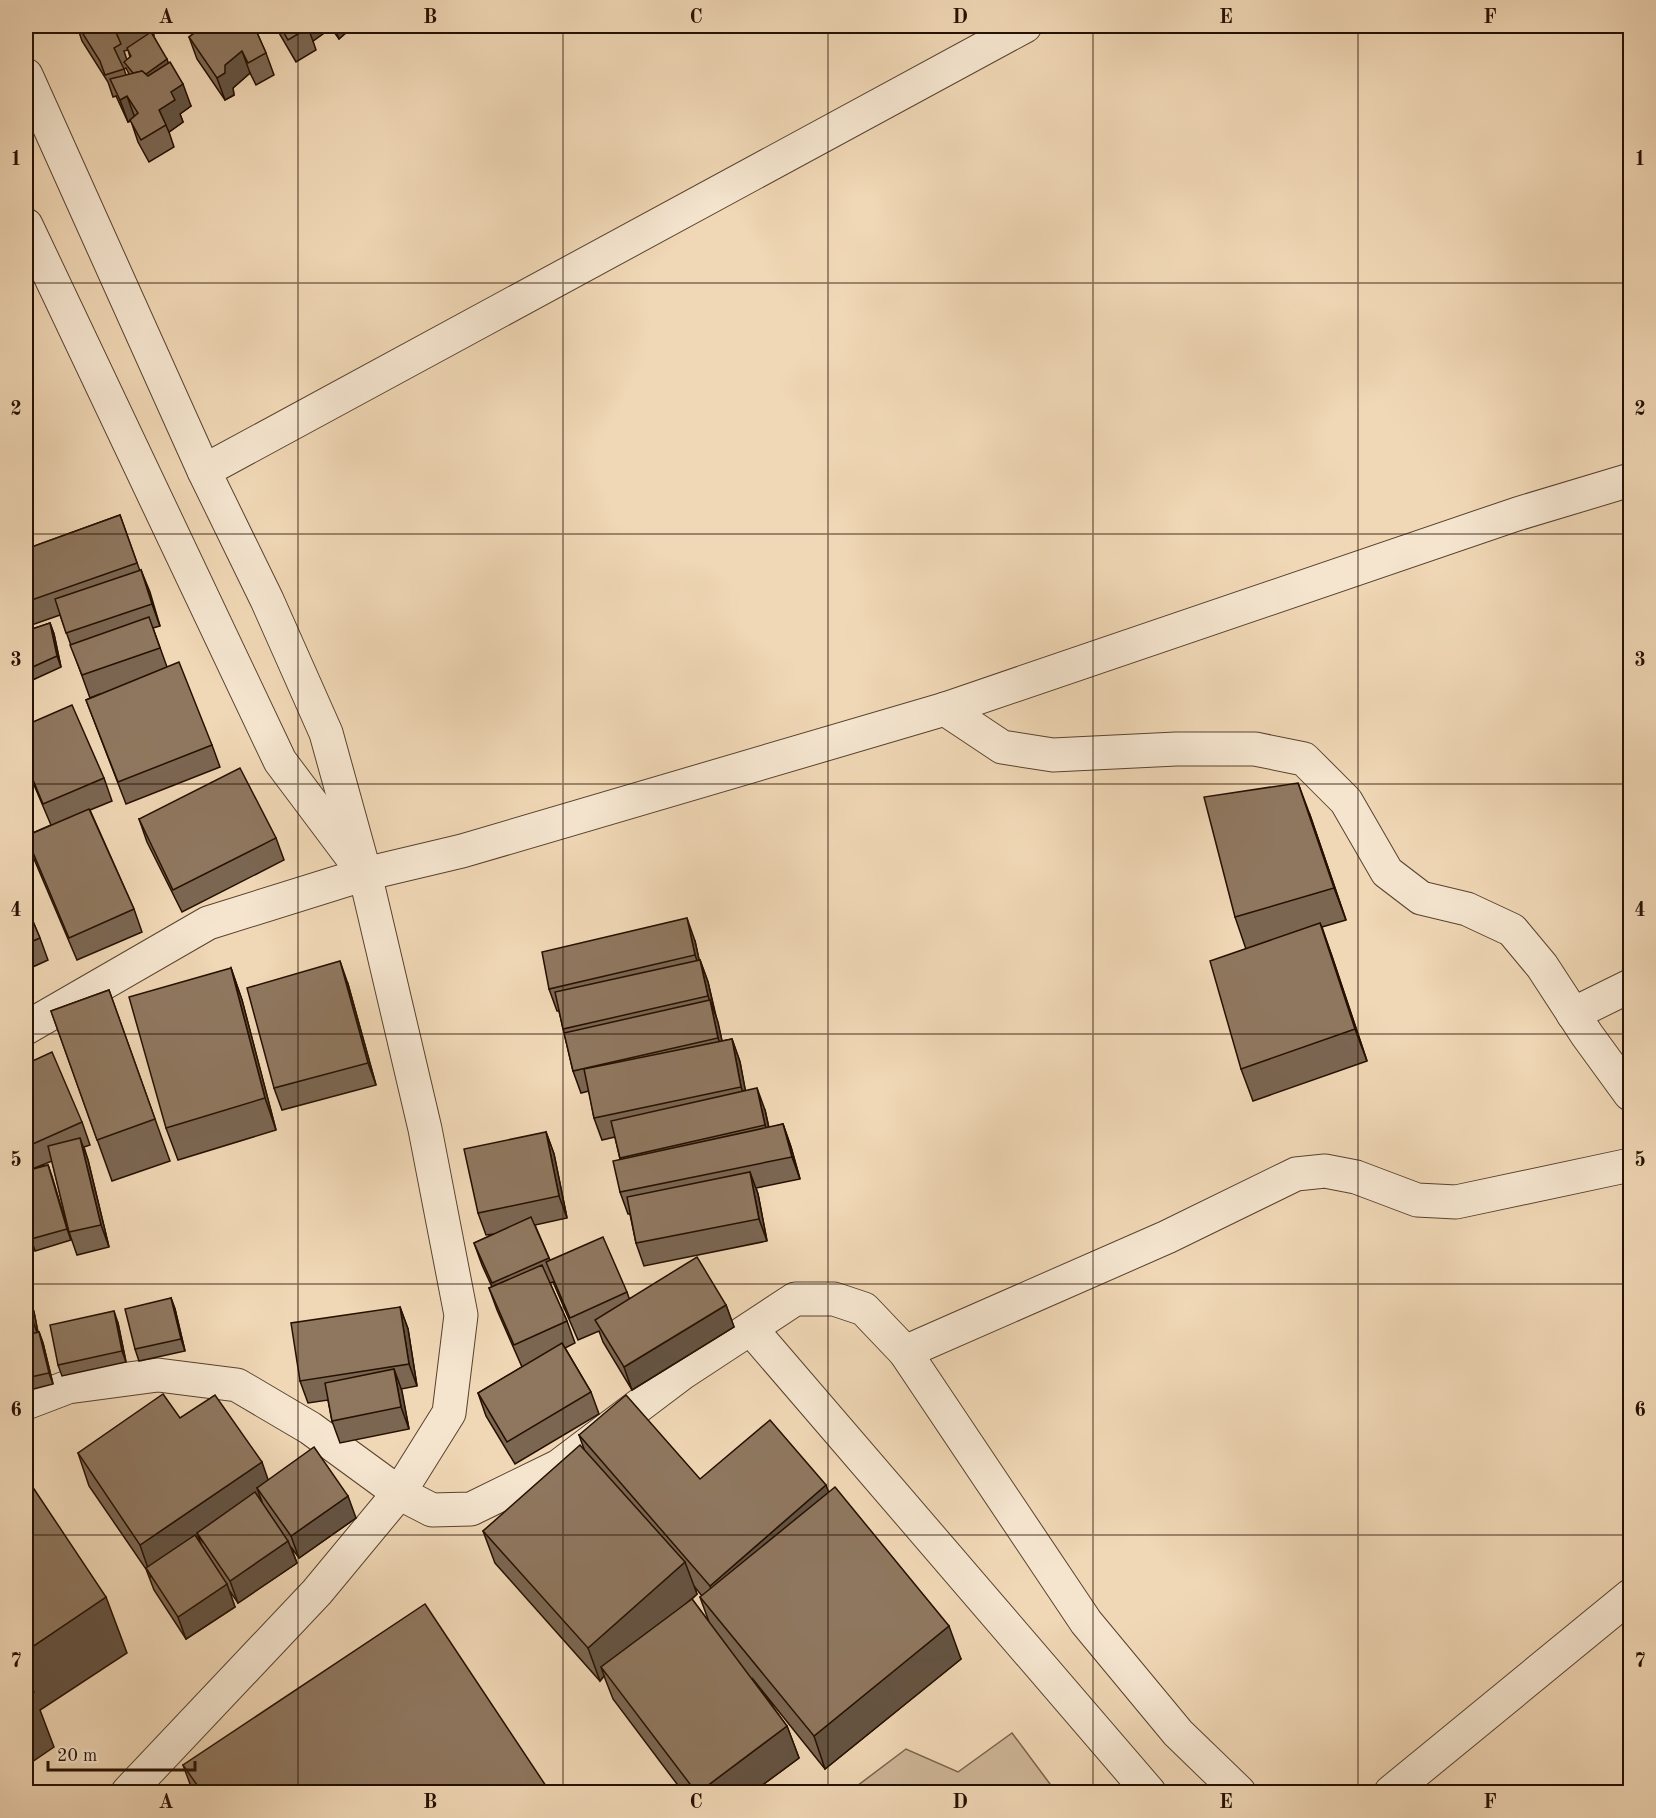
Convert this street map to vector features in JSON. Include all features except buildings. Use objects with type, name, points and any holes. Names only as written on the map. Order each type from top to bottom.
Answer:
[{"type":"street","points":[[204,471],[1025,26]]},
{"type":"street","points":[[26,75],[204,471],[267,600],[327,734],[365,874],[425,1129],[461,1315],[448,1413],[399,1494],[317,1592],[128,1792]]},
{"type":"street","points":[[26,225],[280,762],[365,874]]},
{"type":"street","points":[[26,1028],[208,923],[365,874],[462,851],[945,709],[1506,518],[1630,480]]},
{"type":"street","points":[[945,709],[1002,747],[1053,755],[1176,749],[1255,749],[1304,759],[1346,801],[1387,872],[1420,898],[1467,909],[1512,930],[1542,966],[1630,1094]]},
{"type":"street","points":[[1573,1014],[1630,986]]},
{"type":"street","points":[[905,1352],[1167,1237],[1296,1174],[1335,1173],[1356,1177],[1418,1200],[1456,1202],[1630,1165]]},
{"type":"street","points":[[26,1403],[68,1387],[158,1375],[237,1385],[310,1428],[399,1494],[432,1510],[471,1509],[559,1466],[681,1374],[795,1299],[834,1299],[864,1309],[905,1352],[1086,1622],[1178,1733],[1239,1792]]},
{"type":"street","points":[[751,1329],[1149,1792]]},
{"type":"street","points":[[1391,1792],[1630,1596]]},
{"type":"shaded area","points":[[1012,1733],[1056,1792],[849,1792],[906,1749],[958,1772]]}]
